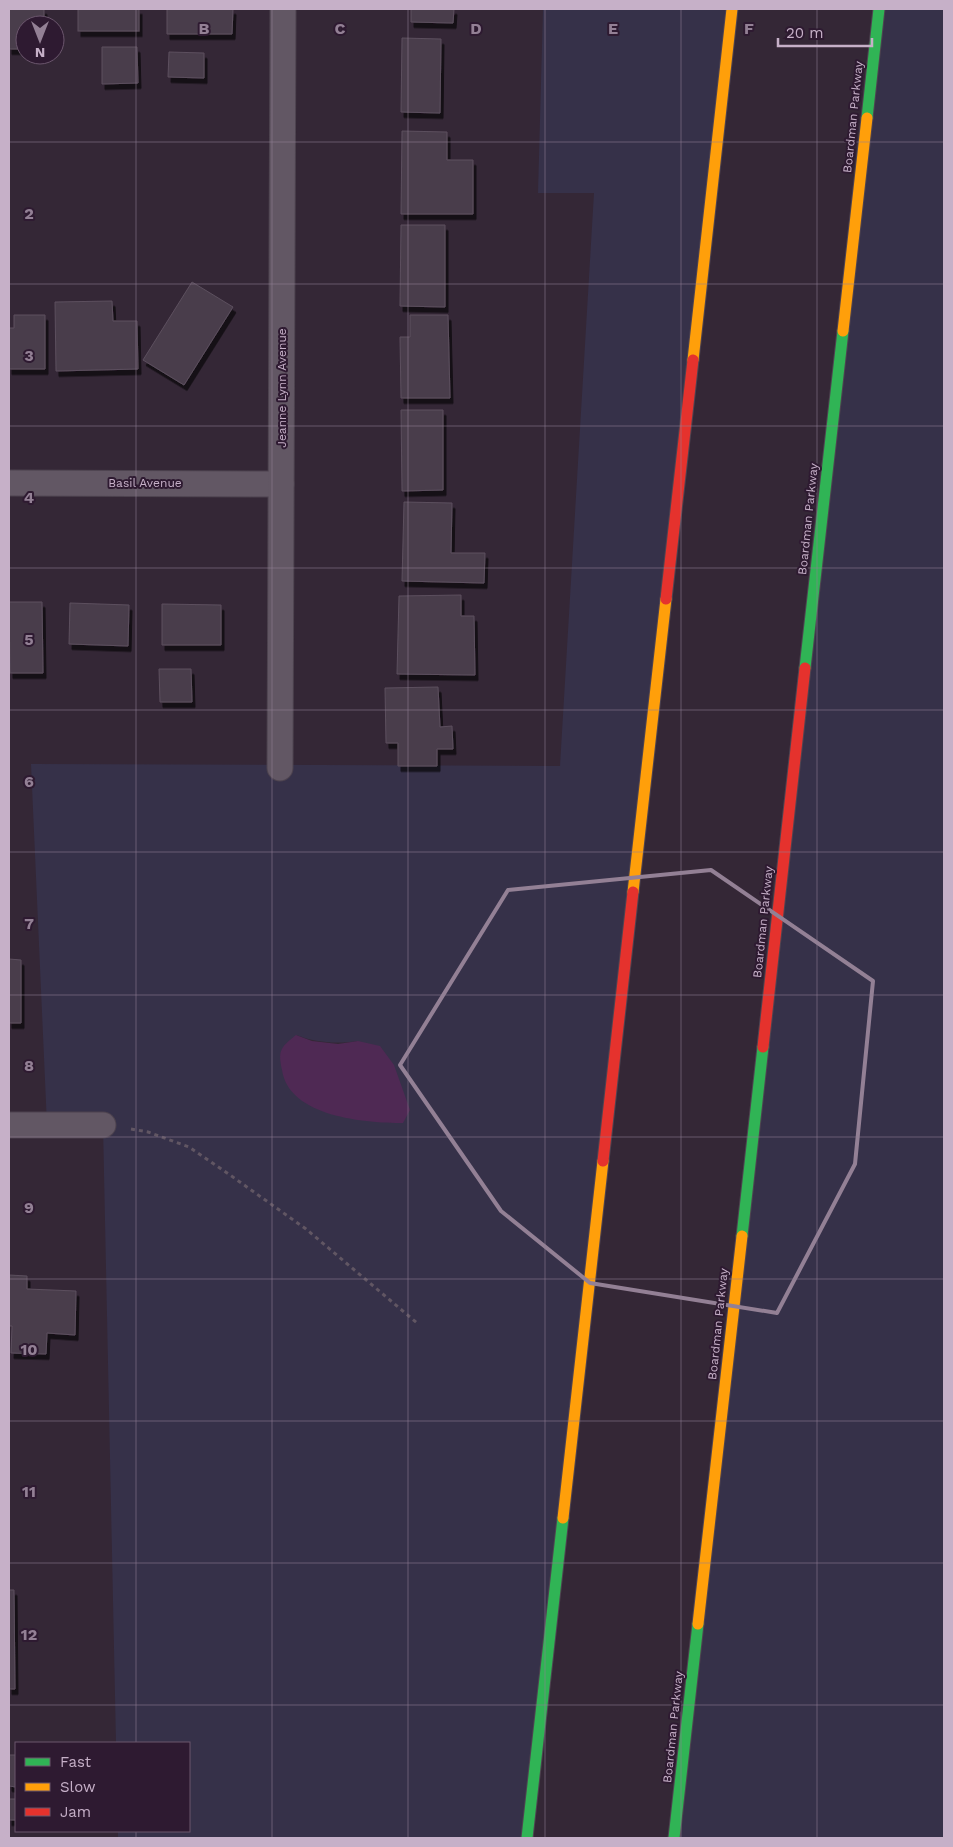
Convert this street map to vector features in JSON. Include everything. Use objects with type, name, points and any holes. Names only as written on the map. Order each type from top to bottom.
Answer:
[{"type":"highway","points":[[527,1838],[732,9]]},
{"type":"highway","name":"Boardman Parkway","points":[[674,1838],[879,9]]},
{"type":"street","name":"Jeanne Lynn Avenue","points":[[280,768],[283,9]]},
{"type":"street","name":"Basil Avenue","points":[[9,483],[281,484]]},
{"type":"street","points":[[9,1125],[103,1125]]},
{"type":"path","points":[[103,1125],[148,1132],[188,1146],[306,1229],[417,1323]]},
{"type":"highlighted area","points":[[711,870],[873,981],[855,1164],[777,1313],[590,1283],[501,1211],[400,1065],[508,890]]},
{"type":"shaded area","points":[[543,9],[732,9],[527,1838],[118,1838],[118,1832],[190,1832],[190,1742],[116,1742],[103,1125],[47,1125],[31,764],[560,766],[594,193],[538,193]],"holes":[[[296,1035],[311,1040],[327,1042],[358,1041],[391,1123]]]},
{"type":"shaded area","points":[[879,9],[944,9],[944,1838],[674,1838]]},
{"type":"shaded area","points":[[296,1035],[312,1041],[338,1044],[358,1041],[380,1046],[394,1065],[410,1110],[403,1123],[350,1119],[313,1107],[299,1098],[288,1086],[280,1058],[283,1047]]},
{"type":"building","points":[[9,9],[44,9],[44,15],[15,15],[15,49],[9,49]]},
{"type":"building","points":[[78,9],[139,9],[139,31],[78,31]]},
{"type":"building","points":[[167,9],[233,9],[232,34],[167,34]]},
{"type":"building","points":[[411,9],[454,9],[453,23],[411,22]]},
{"type":"building","points":[[402,38],[441,39],[440,113],[401,112]]},
{"type":"building","points":[[102,47],[137,47],[138,83],[102,84]]},
{"type":"building","points":[[169,52],[204,53],[204,78],[168,77]]},
{"type":"building","points":[[402,131],[447,132],[447,160],[473,160],[473,214],[401,214]]},
{"type":"building","points":[[401,225],[445,225],[445,307],[400,306]]},
{"type":"building","points":[[192,282],[233,307],[184,385],[143,360]]},
{"type":"building","points":[[112,301],[113,321],[137,321],[138,369],[56,371],[55,302]]},
{"type":"building","points":[[14,315],[45,315],[45,369],[9,369],[9,328],[14,328]]},
{"type":"building","points":[[410,315],[448,315],[450,398],[401,398],[400,337],[410,337]]},
{"type":"building","points":[[401,410],[443,410],[443,490],[402,491]]},
{"type":"building","points":[[404,502],[452,503],[451,553],[485,553],[484,583],[402,581]]},
{"type":"building","points":[[461,595],[461,616],[474,616],[475,675],[397,674],[399,596]]},
{"type":"building","points":[[9,602],[42,602],[43,673],[10,673]]},
{"type":"building","points":[[70,603],[129,605],[128,646],[69,644]]},
{"type":"building","points":[[162,604],[221,605],[221,645],[162,645]]},
{"type":"building","points":[[159,669],[191,669],[192,702],[160,702]]},
{"type":"building","points":[[438,687],[440,727],[452,726],[453,749],[437,749],[437,766],[398,766],[398,743],[386,743],[385,688]]},
{"type":"building","points":[[9,959],[21,960],[21,1023],[9,1023]]},
{"type":"building","points":[[9,1275],[27,1276],[27,1289],[76,1291],[75,1335],[47,1333],[46,1354],[11,1353],[12,1326],[9,1326]]},
{"type":"building","points":[[9,1590],[14,1590],[15,1689],[9,1689]]},
{"type":"building","points":[[9,1755],[15,1755],[15,1787],[9,1786]]},
{"type":"building","points":[[9,1799],[15,1799],[15,1820],[9,1820]]},
{"type":"traffic: fast","points":[[867,118],[879,9]]},
{"type":"traffic: fast","points":[[805,668],[843,331]]},
{"type":"traffic: fast","points":[[742,1236],[763,1047]]},
{"type":"traffic: fast","points":[[527,1838],[563,1518]]},
{"type":"traffic: fast","points":[[674,1838],[698,1624]]},
{"type":"traffic: slow","points":[[693,360],[732,9]]},
{"type":"traffic: slow","points":[[843,331],[867,118]]},
{"type":"traffic: slow","points":[[633,892],[666,599]]},
{"type":"traffic: slow","points":[[563,1518],[603,1161]]},
{"type":"traffic: slow","points":[[698,1624],[742,1236]]},
{"type":"traffic: jam","points":[[666,599],[693,360]]},
{"type":"traffic: jam","points":[[763,1047],[805,668]]},
{"type":"traffic: jam","points":[[603,1161],[633,892]]}]
